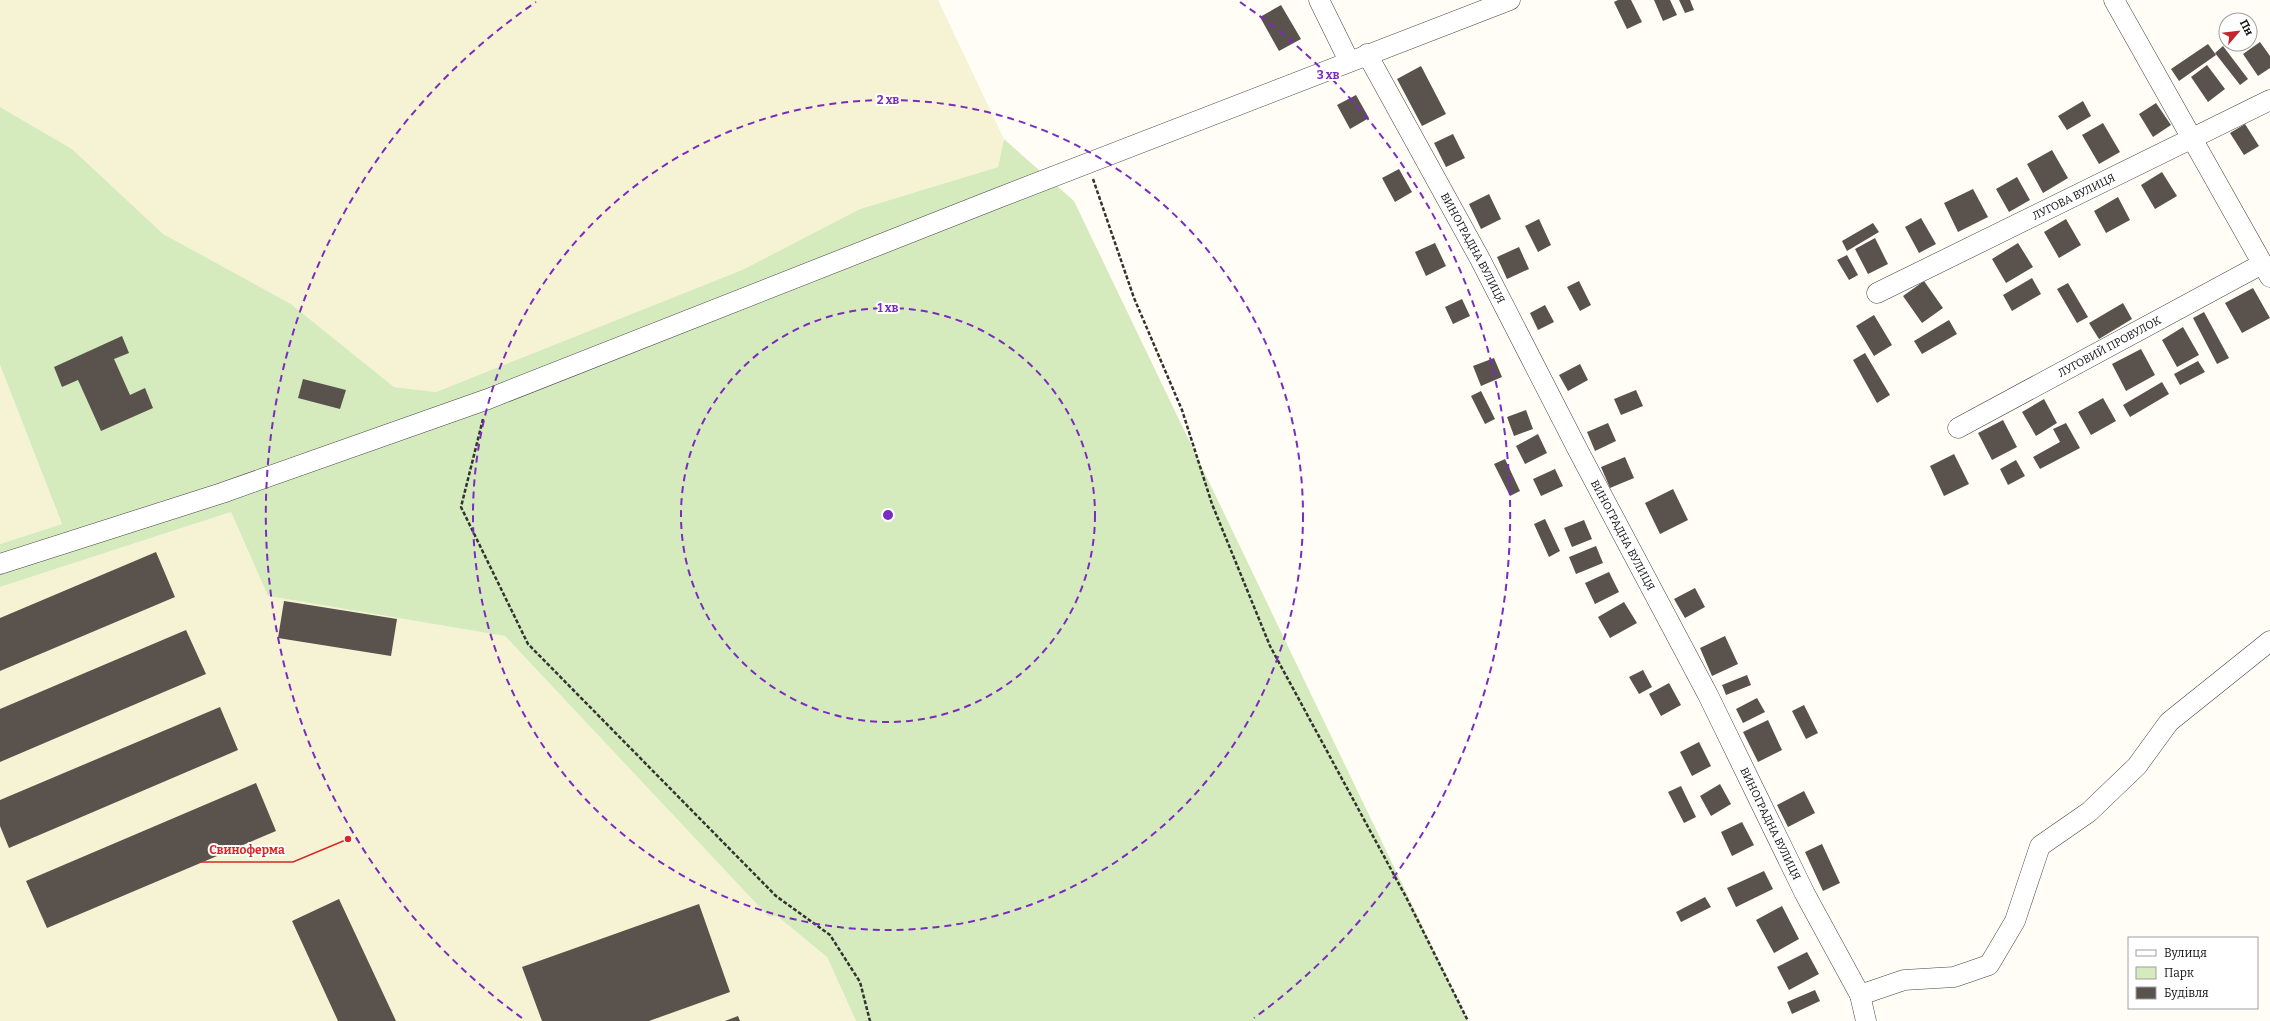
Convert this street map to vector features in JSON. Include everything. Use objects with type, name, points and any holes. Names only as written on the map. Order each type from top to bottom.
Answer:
[{"type":"street","name":"ВИНОГРАДНА ВУЛИЦЯ","points":[[1319,0],[1358,57],[1480,259],[1580,454],[1708,695],[1805,894],[1860,995],[1866,1021]]},
{"type":"street","points":[[0,564],[222,493],[488,399],[998,198],[1088,165],[1358,57],[1510,0]]},
{"type":"street","name":"ЛУГОВИЙ ПРОВУЛОК","points":[[1958,428],[2266,270],[2114,0]]},
{"type":"street","name":"ЛУГОВА ВУЛИЦЯ","points":[[1877,293],[2270,100]]},
{"type":"street","points":[[1860,995],[1904,980],[1954,977],[1989,965],[2015,921],[2040,846],[2088,812],[2137,766],[2169,722],[2270,641]]},
{"type":"path","points":[[1088,165],[1134,298],[1182,410],[1212,504],[1270,646],[1406,897],[1468,1021]]},
{"type":"path","points":[[488,399],[461,507],[528,644],[776,896],[830,935],[860,982],[870,1021]]},
{"type":"shaded area","points":[[0,0],[938,0],[1004,139],[998,167],[860,209],[742,270],[436,392],[394,387],[291,304],[162,234],[72,149],[0,107]]},
{"type":"shaded area","points":[[0,365],[62,524],[0,544]]},
{"type":"shaded area","points":[[231,512],[268,596],[505,636],[768,916],[777,916],[827,957],[856,1021],[0,1021],[0,587]]},
{"type":"green space","points":[[0,107],[72,149],[163,234],[291,304],[394,387],[436,392],[742,270],[860,209],[998,167],[1004,139],[1074,201],[1468,1021],[856,1021],[827,957],[777,916],[768,916],[505,636],[268,596],[231,512],[0,587],[0,544],[62,524],[0,365]]},
{"type":"building","points":[[1618,0],[1631,0],[1642,22],[1627,29],[1614,2]]},
{"type":"building","points":[[1654,0],[1670,0],[1677,15],[1663,21]]},
{"type":"building","points":[[1679,0],[1690,0],[1694,10],[1685,13]]},
{"type":"building","points":[[1281,5],[1301,39],[1279,51],[1260,17]]},
{"type":"building","points":[[2260,42],[2270,56],[2270,68],[2258,76],[2243,54],[2246,52],[2258,52],[2258,43]]},
{"type":"building","points":[[2208,44],[2216,55],[2179,81],[2171,69]]},
{"type":"building","points":[[2218,50],[2218,52],[2228,52],[2248,79],[2240,85],[2215,53]]},
{"type":"building","points":[[2207,65],[2225,89],[2208,102],[2191,77]]},
{"type":"building","points":[[1421,66],[1446,114],[1422,126],[1397,79]]},
{"type":"building","points":[[1356,95],[1369,118],[1350,129],[1337,105]]},
{"type":"building","points":[[2083,101],[2091,116],[2067,130],[2058,116]]},
{"type":"building","points":[[2156,103],[2171,125],[2153,137],[2139,114]]},
{"type":"building","points":[[2103,123],[2120,152],[2099,164],[2082,135]]},
{"type":"building","points":[[2245,124],[2259,146],[2244,155],[2230,133]]},
{"type":"building","points":[[1453,134],[1465,158],[1446,167],[1434,143]]},
{"type":"building","points":[[2052,150],[2068,178],[2043,193],[2027,164]]},
{"type":"building","points":[[1399,169],[1412,192],[1395,202],[1382,178]]},
{"type":"building","points":[[2162,172],[2177,196],[2155,209],[2141,185]]},
{"type":"building","points":[[2017,177],[2030,200],[2009,212],[1996,189]]},
{"type":"building","points":[[1973,189],[1988,217],[1958,232],[1944,203]]},
{"type":"building","points":[[1489,194],[1501,219],[1481,229],[1469,204]]},
{"type":"building","points":[[2118,197],[2130,220],[2106,233],[2094,211]]},
{"type":"building","points":[[1921,218],[1936,244],[1919,253],[1905,227]]},
{"type":"building","points":[[1539,219],[1551,245],[1538,252],[1525,226]]},
{"type":"building","points":[[2066,219],[2081,245],[2059,258],[2044,232]]},
{"type":"building","points":[[1873,223],[1879,232],[1847,251],[1842,241]]},
{"type":"building","points":[[1875,238],[1888,264],[1868,274],[1855,249]]},
{"type":"building","points":[[1435,243],[1446,266],[1426,276],[1415,252]]},
{"type":"building","points":[[2018,243],[2033,267],[2006,283],[1992,259]]},
{"type":"building","points":[[1519,247],[1529,269],[1507,279],[1497,257]]},
{"type":"building","points":[[1847,255],[1858,275],[1849,280],[1837,260]]},
{"type":"building","points":[[2032,278],[2041,294],[2012,311],[2003,295]]},
{"type":"building","points":[[1579,281],[1591,305],[1580,311],[1567,287]]},
{"type":"building","points":[[1924,281],[1943,308],[1922,323],[1903,296]]},
{"type":"building","points":[[2068,283],[2088,317],[2077,323],[2057,289]]},
{"type":"building","points":[[2253,288],[2270,318],[2242,333],[2225,303]]},
{"type":"building","points":[[1462,299],[1470,316],[1453,324],[1445,307]]},
{"type":"building","points":[[2123,303],[2132,319],[2099,339],[2089,323]]},
{"type":"building","points":[[1545,305],[1554,322],[1538,330],[1530,313]]},
{"type":"building","points":[[2204,312],[2229,358],[2217,364],[2193,318]]},
{"type":"building","points":[[1874,315],[1892,345],[1874,356],[1856,326]]},
{"type":"building","points":[[1949,320],[1957,334],[1922,354],[1914,341]]},
{"type":"building","points":[[2183,327],[2199,355],[2177,367],[2162,340]]},
{"type":"building","points":[[122,336],[129,353],[114,359],[130,395],[145,388],[153,408],[101,431],[78,380],[62,387],[54,367]]},
{"type":"building","points":[[2141,349],[2155,375],[2126,391],[2112,364]]},
{"type":"building","points":[[1865,353],[1890,395],[1877,403],[1853,360]]},
{"type":"building","points":[[1494,358],[1502,377],[1481,386],[1473,366]]},
{"type":"building","points":[[2198,361],[2205,372],[2180,385],[2174,374]]},
{"type":"building","points":[[1580,364],[1588,380],[1568,391],[1559,375]]},
{"type":"building","points":[[303,379],[346,390],[340,409],[298,398]]},
{"type":"building","points":[[2162,382],[2169,394],[2130,417],[2123,405]]},
{"type":"building","points":[[1636,390],[1643,406],[1621,415],[1614,399]]},
{"type":"building","points":[[1481,391],[1495,419],[1485,424],[1471,396]]},
{"type":"building","points":[[2103,398],[2116,421],[2091,435],[2078,412]]},
{"type":"building","points":[[2044,399],[2057,423],[2036,436],[2022,412]]},
{"type":"building","points":[[1526,410],[1533,429],[1514,436],[1507,417]]},
{"type":"building","points":[[2003,420],[2017,447],[1992,460],[1978,433]]},
{"type":"building","points":[[1608,423],[1616,441],[1595,451],[1587,432]]},
{"type":"building","points":[[2066,423],[2080,448],[2040,469],[2033,457],[2060,442],[2053,429]]},
{"type":"building","points":[[1538,434],[1547,453],[1525,464],[1516,446]]},
{"type":"building","points":[[1954,454],[1969,484],[1944,496],[1930,466]]},
{"type":"building","points":[[1625,457],[1634,478],[1610,488],[1601,467]]},
{"type":"building","points":[[1505,459],[1520,491],[1510,496],[1494,464]]},
{"type":"building","points":[[2016,460],[2025,476],[2008,485],[2000,469]]},
{"type":"building","points":[[1555,469],[1563,486],[1541,496],[1533,479]]},
{"type":"building","points":[[1673,489],[1688,520],[1660,534],[1645,503]]},
{"type":"building","points":[[1545,519],[1560,551],[1549,557],[1534,524]]},
{"type":"building","points":[[1584,520],[1592,539],[1572,547],[1564,528]]},
{"type":"building","points":[[1596,546],[1603,563],[1576,574],[1569,557]]},
{"type":"building","points":[[156,552],[175,597],[0,671],[0,618]]},
{"type":"building","points":[[1609,572],[1619,592],[1595,604],[1585,583]]},
{"type":"building","points":[[1695,588],[1705,607],[1685,618],[1674,599]]},
{"type":"building","points":[[284,601],[397,619],[391,656],[278,638]]},
{"type":"building","points":[[1624,602],[1637,623],[1610,638],[1598,617]]},
{"type":"building","points":[[186,630],[206,674],[0,762],[0,709]]},
{"type":"building","points":[[1725,636],[1738,664],[1712,676],[1700,648]]},
{"type":"building","points":[[1643,670],[1652,687],[1639,694],[1629,677]]},
{"type":"building","points":[[1747,675],[1751,685],[1726,695],[1722,685]]},
{"type":"building","points":[[1669,683],[1681,705],[1661,716],[1649,694]]},
{"type":"building","points":[[1757,698],[1765,712],[1743,723],[1736,709]]},
{"type":"building","points":[[1804,705],[1818,733],[1806,739],[1792,711]]},
{"type":"building","points":[[220,707],[238,750],[9,848],[0,826],[0,800]]},
{"type":"building","points":[[1768,720],[1782,750],[1758,762],[1743,732]]},
{"type":"building","points":[[1699,742],[1711,766],[1692,776],[1680,752]]},
{"type":"building","points":[[256,783],[276,831],[47,928],[26,881]]},
{"type":"building","points":[[1720,784],[1731,804],[1711,816],[1700,796]]},
{"type":"building","points":[[1681,786],[1696,817],[1684,823],[1668,792]]},
{"type":"building","points":[[1804,791],[1815,813],[1788,827],[1777,805]]},
{"type":"building","points":[[1742,822],[1754,845],[1732,856],[1721,832]]},
{"type":"building","points":[[1822,844],[1840,883],[1823,891],[1805,852]]},
{"type":"building","points":[[1764,871],[1773,889],[1736,907],[1727,888]]},
{"type":"building","points":[[1705,897],[1711,907],[1681,922],[1676,912]]},
{"type":"building","points":[[339,899],[396,1021],[338,1021],[292,921]]},
{"type":"building","points":[[699,904],[730,992],[649,1021],[542,1021],[522,967]]},
{"type":"building","points":[[1782,906],[1799,939],[1774,953],[1756,920]]},
{"type":"building","points":[[1807,952],[1819,974],[1789,990],[1777,967]]},
{"type":"building","points":[[1815,990],[1820,1001],[1792,1014],[1787,1002]]},
{"type":"building","points":[[738,1016],[740,1021],[725,1021]]},
{"type":"place","name":"Свиноферма","points":[[348,839]]}]
